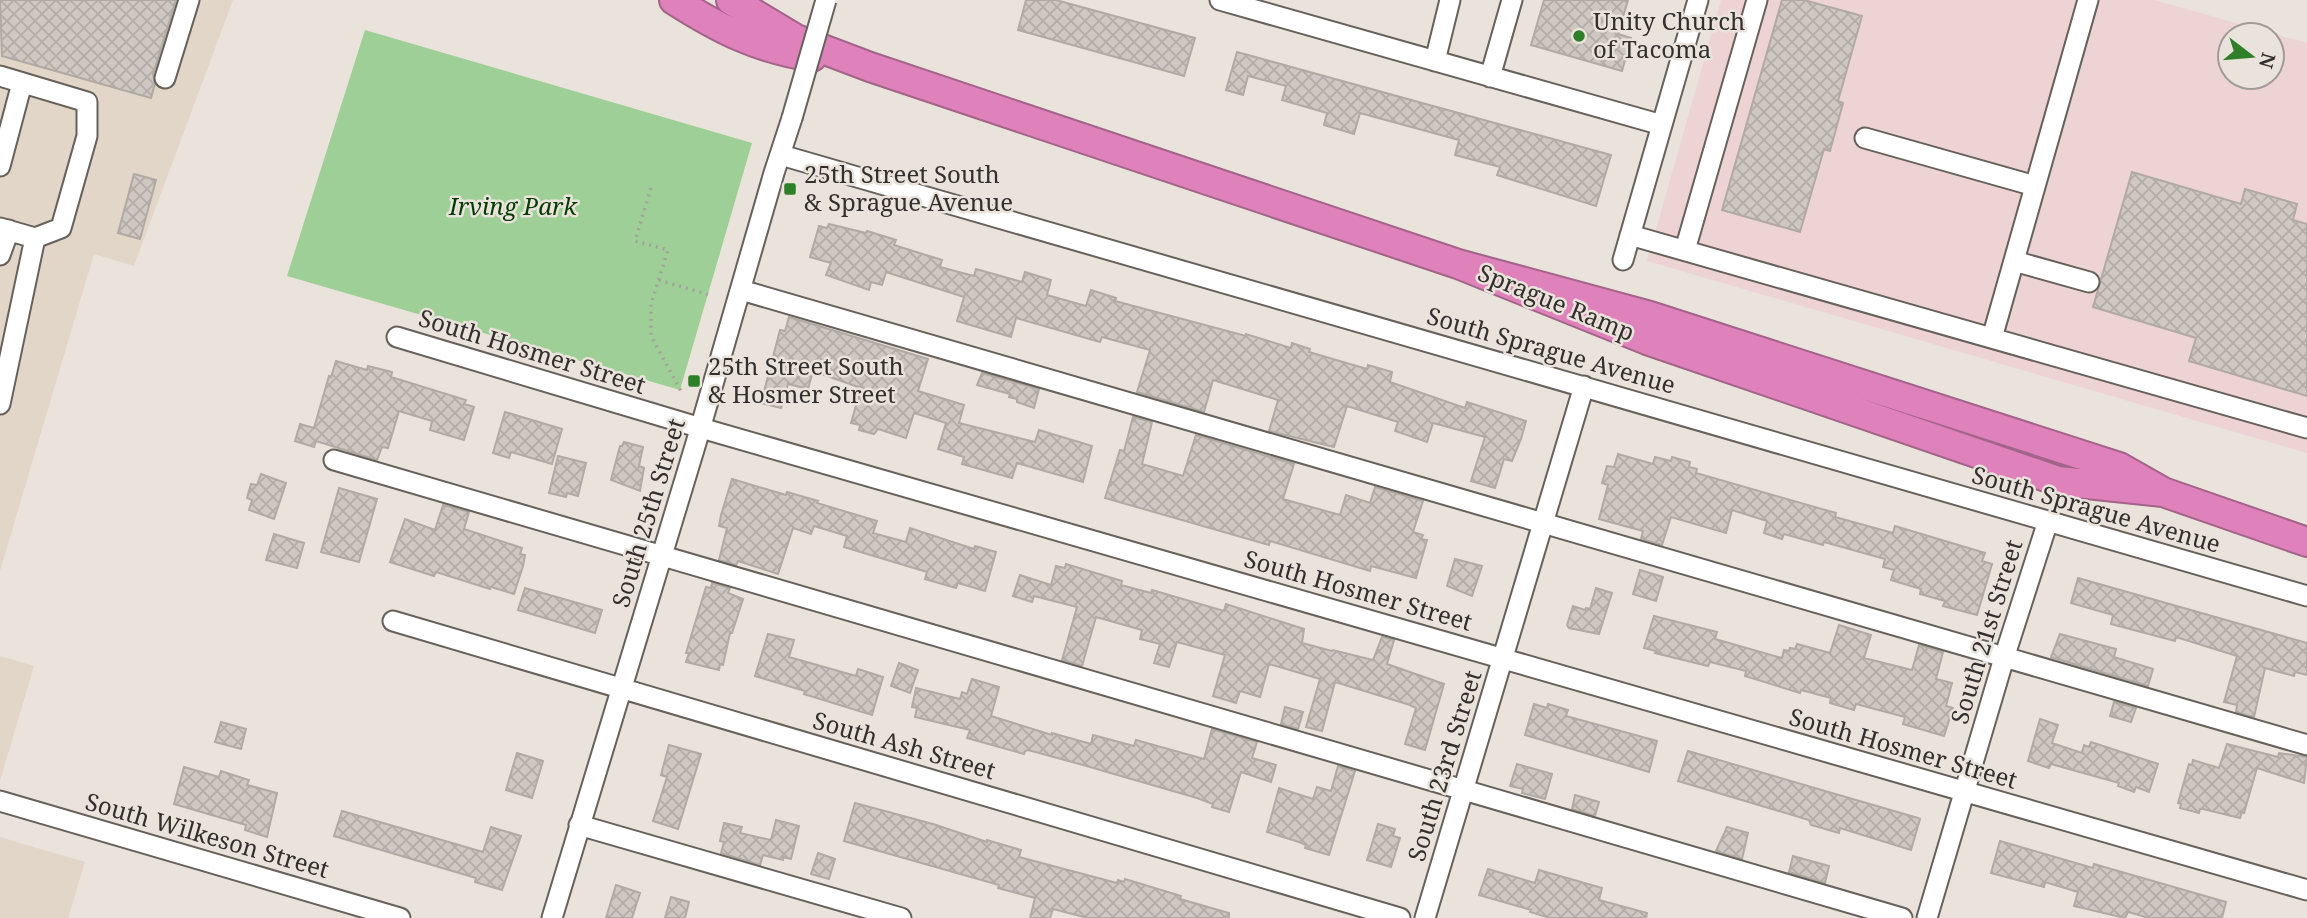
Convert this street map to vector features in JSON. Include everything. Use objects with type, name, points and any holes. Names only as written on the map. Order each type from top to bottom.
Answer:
[{"type":"highway","points":[[674,0],[710,23],[748,41],[785,53],[870,67]]},
{"type":"highway","points":[[735,2],[796,39],[870,67]]},
{"type":"highway","name":"Sprague Ramp","points":[[870,67],[1458,264],[1650,316],[2119,467],[2163,492],[2307,542]]},
{"type":"street","points":[[165,78],[189,0]]},
{"type":"street","name":"South 25th Street","points":[[552,918],[701,428],[826,0]]},
{"type":"street","points":[[1220,0],[1662,125]]},
{"type":"street","points":[[1435,61],[1450,0]]},
{"type":"street","points":[[1490,77],[1511,0]]},
{"type":"street","points":[[1623,260],[1698,0]]},
{"type":"street","points":[[1685,250],[1756,0]]},
{"type":"street","points":[[1992,338],[2088,0]]},
{"type":"street","points":[[0,76],[87,102],[87,136],[61,228],[35,238],[5,229],[0,255]]},
{"type":"street","points":[[0,166],[22,83]]},
{"type":"street","points":[[1865,138],[2035,186]]},
{"type":"street","name":"South Sprague Avenue","points":[[781,155],[2307,596]]},
{"type":"street","points":[[1630,235],[2307,428]]},
{"type":"street","points":[[0,404],[35,238]]},
{"type":"street","points":[[2014,261],[2089,282]]},
{"type":"street","points":[[741,290],[2307,745]]},
{"type":"street","name":"South Hosmer Street","points":[[397,337],[701,428],[2307,890]]},
{"type":"street","name":"South 23rd Street","points":[[1425,918],[1584,386]]},
{"type":"street","points":[[334,460],[1902,918]]},
{"type":"street","name":"South 21st Street","points":[[1927,918],[2004,658],[2048,521]]},
{"type":"street","name":"South Ash Street","points":[[393,621],[1400,918]]},
{"type":"street","name":"South Wilkeson Street","points":[[0,802],[400,918]]},
{"type":"street","points":[[579,825],[901,918]]},
{"type":"path","points":[[650,188],[635,241],[668,250],[650,312],[651,336],[682,393]]},
{"type":"path","points":[[659,280],[710,295]]},
{"type":"shaded area","points":[[0,0],[233,0],[134,266],[94,254],[0,571]]},
{"type":"shaded area","points":[[1721,0],[2155,0],[2229,21],[2216,21],[2216,91],[2286,91],[2286,37],[2307,43],[2307,453],[1647,261]]},
{"type":"shaded area","points":[[0,656],[34,666],[0,781]]},
{"type":"shaded area","points":[[0,837],[85,862],[68,918],[0,918]]},
{"type":"green space","name":"Irving Park","points":[[365,30],[752,143],[680,390],[287,276]]},
{"type":"building","points":[[0,0],[176,0],[153,74],[155,84],[151,98],[2,56]]},
{"type":"building","points":[[1026,0],[1056,0],[1195,38],[1184,76],[1018,30]]},
{"type":"building","name":"Unity Church of Tacoma","points":[[1544,0],[1628,0],[1618,34],[1631,38],[1622,71],[1531,45]]},
{"type":"building","points":[[1782,0],[1804,0],[1862,16],[1838,101],[1843,103],[1830,151],[1824,149],[1800,232],[1722,210]]},
{"type":"building","points":[[1237,52],[1611,155],[1596,206],[1497,175],[1500,167],[1455,155],[1459,140],[1360,113],[1354,134],[1324,125],[1327,113],[1282,100],[1286,86],[1248,76],[1243,95],[1226,90]]},
{"type":"building","points":[[2132,172],[2241,204],[2245,189],[2297,204],[2293,220],[2307,224],[2307,396],[2189,361],[2196,338],[2093,307]]},
{"type":"building","points":[[134,174],[156,180],[140,239],[118,233]]},
{"type":"building","points":[[829,224],[896,240],[894,245],[942,260],[940,267],[974,276],[976,269],[1022,282],[1025,272],[1051,280],[1047,295],[1086,306],[1091,290],[1116,298],[1115,301],[1291,348],[1292,343],[1310,349],[1309,352],[1367,369],[1368,365],[1392,372],[1390,382],[1465,408],[1467,402],[1526,421],[1521,439],[1512,461],[1504,459],[1495,488],[1471,481],[1485,437],[1433,423],[1427,442],[1395,431],[1398,422],[1347,406],[1334,447],[1269,431],[1278,400],[1213,380],[1204,412],[1137,392],[1150,350],[1102,337],[1100,342],[1016,318],[1011,337],[957,321],[964,297],[886,272],[882,285],[871,282],[869,290],[826,275],[831,263],[810,257],[819,226],[827,228]]},
{"type":"building","points":[[789,317],[928,359],[918,391],[964,405],[959,423],[1035,442],[1039,430],[1092,446],[1083,482],[1017,463],[1012,478],[962,464],[964,457],[938,449],[946,423],[914,413],[906,438],[878,429],[874,434],[859,430],[860,425],[851,423],[861,388],[813,371],[808,389],[788,384],[781,408],[761,403],[780,330],[785,331]]},
{"type":"building","points":[[336,361],[367,370],[368,366],[392,372],[391,377],[466,400],[464,404],[474,407],[464,440],[430,430],[432,421],[399,411],[388,448],[382,447],[377,460],[316,441],[314,447],[295,441],[300,424],[314,428]]},
{"type":"building","points":[[982,373],[1039,389],[1034,408],[1017,402],[1017,399],[1009,397],[1010,394],[977,385]]},
{"type":"building","points":[[505,412],[562,429],[552,464],[511,452],[509,458],[493,453]]},
{"type":"building","points":[[1133,417],[1152,422],[1142,464],[1183,476],[1196,435],[1294,464],[1283,499],[1340,515],[1346,495],[1370,503],[1375,487],[1423,501],[1413,532],[1423,535],[1421,539],[1427,540],[1416,578],[1371,566],[1370,571],[1270,541],[1269,545],[1105,498],[1120,450],[1124,451]]},
{"type":"building","points":[[624,442],[643,447],[639,466],[644,468],[640,491],[611,480],[620,446]]},
{"type":"building","points":[[1618,454],[1653,464],[1655,457],[1671,461],[1672,457],[1690,462],[1689,467],[1697,469],[1696,473],[1836,513],[1835,517],[1893,533],[1895,526],[1985,553],[1982,561],[1992,564],[1977,615],[1943,606],[1945,601],[1920,594],[1921,589],[1891,580],[1894,570],[1883,567],[1885,559],[1784,534],[1782,539],[1764,533],[1767,521],[1732,510],[1726,533],[1671,517],[1662,545],[1641,539],[1643,531],[1599,519],[1608,485],[1602,483],[1607,466],[1614,467]]},
{"type":"building","points":[[558,456],[586,463],[578,496],[567,493],[566,497],[549,493]]},
{"type":"building","points":[[261,474],[286,483],[274,519],[249,510],[252,500],[247,498],[251,484],[257,485]]},
{"type":"building","points":[[732,479],[786,495],[787,492],[877,521],[873,533],[906,542],[910,528],[974,549],[975,546],[996,552],[985,591],[958,583],[956,588],[925,579],[927,572],[844,547],[847,536],[814,526],[811,534],[793,528],[778,574],[738,561],[736,565],[719,560],[727,528],[719,526]]},
{"type":"building","points":[[339,488],[377,499],[359,562],[321,552]]},
{"type":"building","points":[[443,505],[469,512],[464,529],[522,548],[520,554],[525,555],[514,594],[436,572],[434,576],[390,562],[405,519],[435,530]]},
{"type":"building","points":[[274,534],[304,543],[297,568],[266,560]]},
{"type":"building","points":[[1455,559],[1482,566],[1472,596],[1447,586]]},
{"type":"building","points":[[1066,564],[1122,581],[1121,585],[1151,593],[1152,590],[1224,611],[1226,604],[1304,629],[1302,643],[1332,651],[1373,660],[1382,637],[1394,640],[1387,664],[1444,684],[1425,750],[1405,744],[1416,708],[1410,705],[1335,682],[1322,731],[1306,727],[1320,679],[1269,664],[1260,697],[1240,691],[1236,703],[1213,696],[1225,655],[1177,642],[1169,667],[1154,663],[1160,644],[1140,639],[1142,630],[1096,617],[1082,666],[1062,660],[1077,607],[1034,596],[1032,602],[1013,596],[1020,575],[1051,585],[1056,566],[1065,568]]},
{"type":"building","points":[[1640,570],[1663,577],[1656,601],[1633,594]]},
{"type":"building","points":[[2078,578],[2307,643],[2307,675],[2295,672],[2294,676],[2265,668],[2254,717],[2236,712],[2237,705],[2224,702],[2237,656],[2176,637],[2175,641],[2111,624],[2113,615],[2071,603]]},
{"type":"building","points":[[712,583],[730,588],[728,593],[743,599],[730,633],[723,665],[720,664],[719,670],[686,662],[689,653],[686,653],[706,587],[711,588]]},
{"type":"building","points":[[525,588],[602,610],[595,633],[518,610]]},
{"type":"building","points":[[1596,588],[1612,593],[1599,634],[1569,628],[1567,625],[1573,606],[1590,609]]},
{"type":"building","points":[[1654,616],[1717,632],[1715,639],[1782,658],[1784,650],[1795,649],[1797,644],[1830,653],[1839,625],[1871,635],[1864,658],[1912,670],[1919,645],[1943,652],[1936,679],[1952,683],[1946,706],[1953,708],[1944,736],[1903,724],[1905,717],[1856,704],[1854,710],[1830,703],[1831,698],[1801,690],[1800,693],[1745,676],[1746,671],[1710,662],[1708,666],[1655,653],[1656,651],[1644,648]]},
{"type":"building","points":[[768,634],[794,640],[789,657],[856,676],[858,669],[883,677],[872,715],[755,676]]},
{"type":"building","points":[[2060,634],[2116,649],[2114,657],[2153,669],[2148,686],[2051,657]]},
{"type":"building","points":[[899,663],[918,670],[910,693],[891,686]]},
{"type":"building","points":[[972,679],[999,687],[991,716],[1091,744],[1093,735],[1134,746],[1136,740],[1204,759],[1212,729],[1257,742],[1252,758],[1276,765],[1271,782],[1241,772],[1229,812],[1212,807],[1213,804],[1197,798],[1083,765],[1028,750],[1024,754],[967,738],[970,730],[915,717],[917,708],[912,707],[916,688],[960,699],[962,692],[967,694]]},
{"type":"building","points":[[2114,702],[2136,708],[2131,722],[2110,716]]},
{"type":"building","points":[[1534,704],[1547,708],[1548,704],[1568,710],[1566,716],[1657,741],[1649,772],[1525,735]]},
{"type":"building","points":[[1285,707],[1303,712],[1298,729],[1281,724]]},
{"type":"building","points":[[2040,719],[2058,725],[2052,743],[2082,753],[2084,745],[2089,747],[2091,742],[2158,764],[2149,792],[2136,787],[2134,792],[2118,786],[2119,783],[2051,764],[2049,768],[2028,761]]},
{"type":"building","points":[[221,722],[246,729],[241,749],[215,742]]},
{"type":"building","points":[[2227,744],[2278,757],[2279,753],[2307,757],[2304,783],[2257,768],[2244,813],[2242,812],[2240,818],[2203,809],[2200,809],[2199,813],[2180,808],[2181,804],[2178,803],[2189,764],[2192,765],[2193,760],[2219,768]]},
{"type":"building","points":[[669,745],[701,754],[678,829],[653,821],[667,777],[661,775]]},
{"type":"building","points":[[1688,751],[1918,818],[1920,819],[1911,850],[1840,828],[1839,833],[1811,825],[1809,820],[1678,781]]},
{"type":"building","points":[[517,753],[543,761],[532,798],[506,790]]},
{"type":"building","points":[[1517,764],[1552,774],[1545,799],[1522,793],[1523,789],[1510,786]]},
{"type":"building","points":[[1338,766],[1355,771],[1329,855],[1267,832],[1279,788],[1313,799],[1317,787],[1331,791]]},
{"type":"building","points":[[184,767],[219,777],[221,771],[249,780],[247,785],[277,793],[267,837],[245,830],[246,825],[174,804]]},
{"type":"building","points":[[1575,795],[1599,802],[1595,816],[1572,809]]},
{"type":"building","points":[[855,803],[1021,850],[1019,857],[1117,883],[1118,880],[1124,882],[1125,879],[1181,896],[1180,899],[1229,913],[1229,918],[1088,918],[1053,909],[1050,918],[1030,918],[1035,898],[998,888],[999,885],[844,841]]},
{"type":"building","points":[[342,811],[483,852],[491,827],[521,836],[502,890],[475,882],[476,878],[334,836]]},
{"type":"building","points":[[776,820],[799,826],[791,859],[783,857],[783,860],[763,855],[760,865],[721,853],[724,842],[720,841],[724,823],[742,827],[740,833],[771,840]]},
{"type":"building","points":[[1378,824],[1395,829],[1393,836],[1400,838],[1391,867],[1367,860]]},
{"type":"building","points":[[1727,827],[1748,833],[1742,859],[1716,851]]},
{"type":"building","points":[[2000,841],[2093,868],[2094,864],[2226,902],[2222,918],[2149,918],[2128,912],[2125,918],[2074,906],[2078,892],[2045,882],[2044,887],[1991,873]]},
{"type":"building","points":[[818,853],[835,859],[829,879],[811,874]]},
{"type":"building","points":[[1793,856],[1829,866],[1825,883],[1789,872]]},
{"type":"building","points":[[1488,869],[1535,883],[1539,870],[1602,888],[1599,900],[1647,913],[1646,918],[1550,918],[1530,912],[1531,910],[1479,895]]},
{"type":"building","points":[[616,885],[640,893],[632,918],[606,918]]},
{"type":"building","points":[[671,897],[689,902],[685,918],[665,918]]},
{"type":"place","name":"Unity Church of Tacoma","points":[[1579,36]]},
{"type":"place","name":"25th Street South & Sprague Avenue","points":[[790,189]]},
{"type":"place","name":"25th Street South & Hosmer Street","points":[[694,381]]}]
